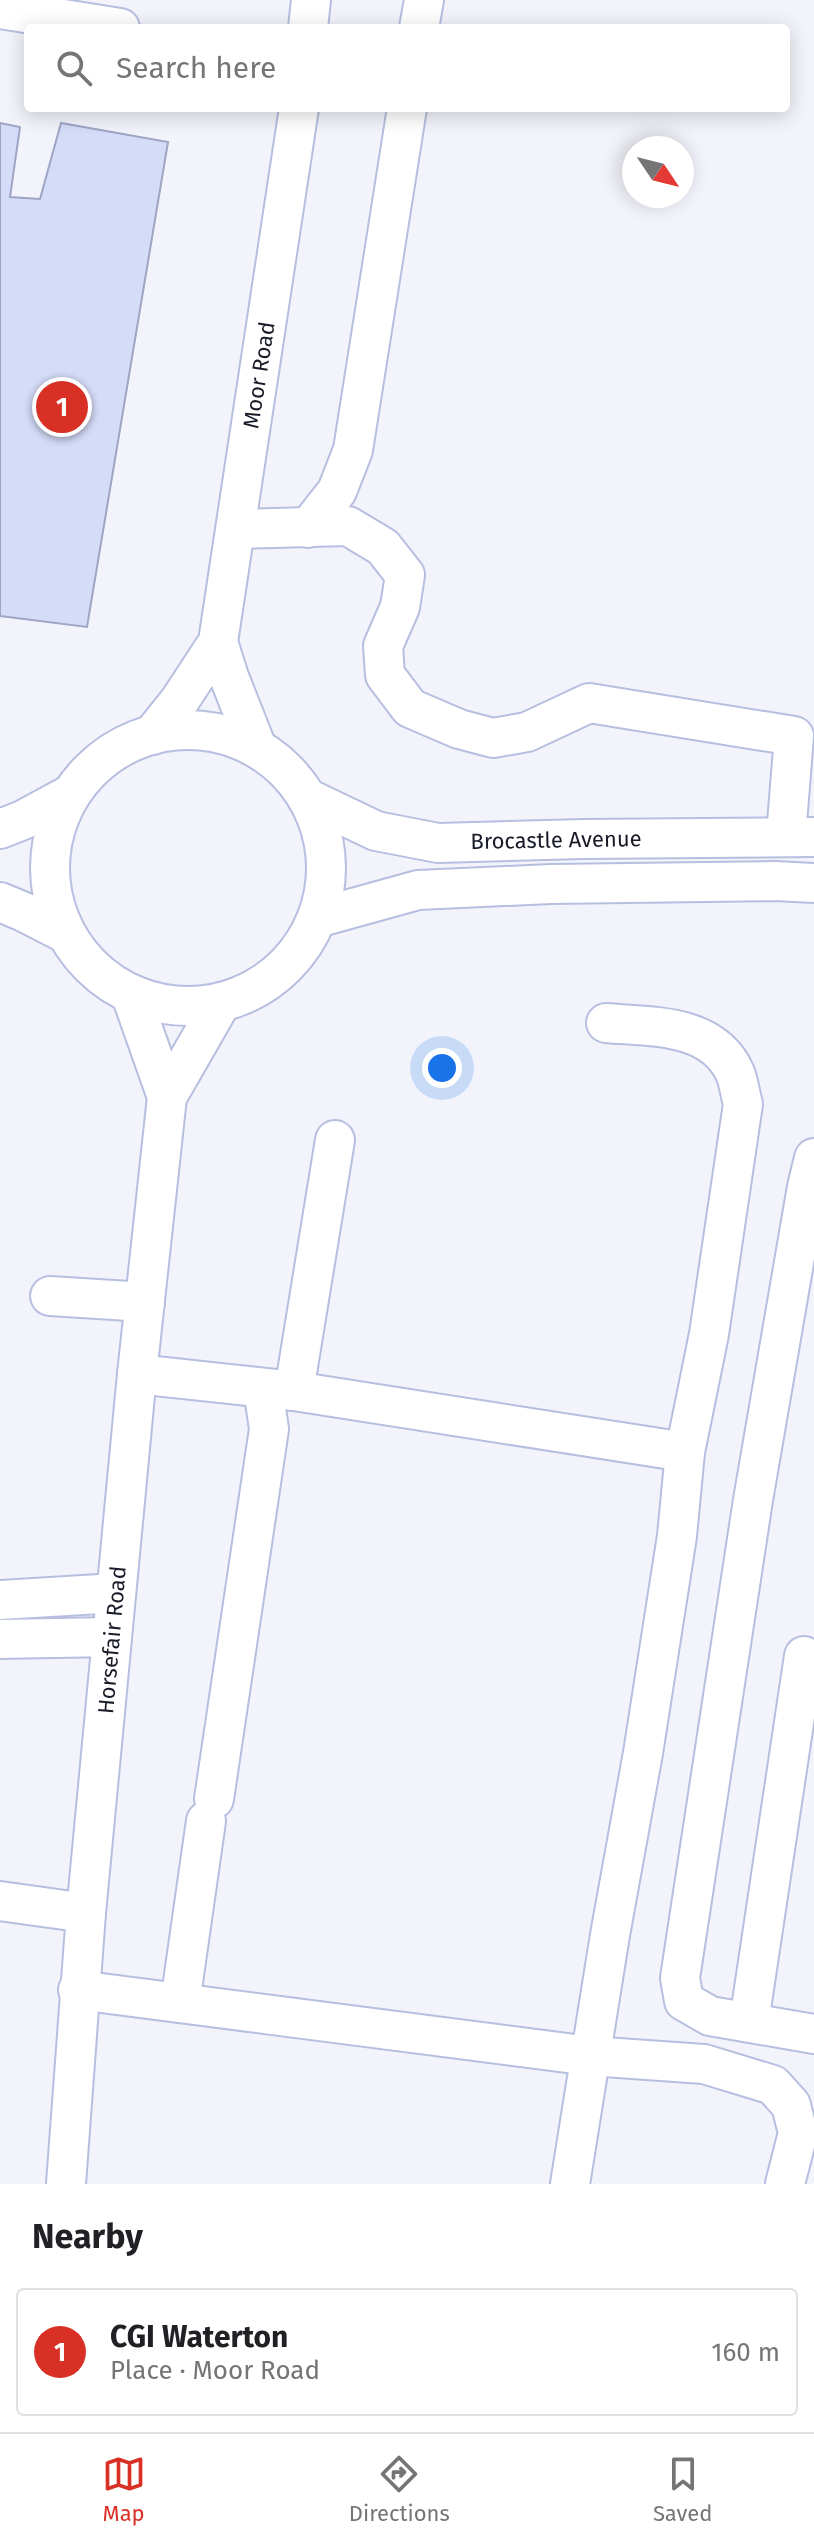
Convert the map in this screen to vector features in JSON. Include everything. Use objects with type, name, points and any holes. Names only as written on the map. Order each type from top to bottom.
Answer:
[{"type":"street","points":[[308,24],[311,0]]},
{"type":"street","points":[[420,24],[424,0]]},
{"type":"street","points":[[0,9],[95,24]]},
{"type":"street","name":"Moor Road","points":[[152,735],[180,700],[218,642],[298,112]]},
{"type":"street","points":[[308,528],[337,491],[353,450],[406,112]]},
{"type":"street","points":[[236,529],[348,526],[383,547],[405,575],[400,607],[383,646],[385,675],[410,708],[459,729],[493,738],[527,732],[589,703],[794,736],[800,837]]},
{"type":"street","name":"Moor Road","points":[[218,642],[257,748]]},
{"type":"street","points":[[188,730],[224,735],[257,748],[285,770],[307,798],[323,836],[326,877],[317,918],[301,948],[279,973],[252,992],[221,1003],[175,1007],[131,995],[92,969],[65,933],[52,898],[49,862],[56,827],[71,794],[93,768],[120,747],[152,735],[188,730]]},
{"type":"street","points":[[0,829],[71,794]]},
{"type":"street","name":"Brocastle Avenue","points":[[307,798],[376,831],[438,843],[800,837]]},
{"type":"street","name":"Brocastle Avenue","points":[[317,918],[418,890],[551,884],[814,883]]},
{"type":"street","points":[[0,902],[65,933]]},
{"type":"street","name":"Horsefair Road","points":[[131,995],[167,1097]]},
{"type":"street","name":"Horsefair Road","points":[[66,2184],[78,1990],[167,1097],[221,1003]]},
{"type":"street","points":[[570,2184],[643,1753],[670,1583],[685,1452],[709,1334],[743,1104],[735,1073],[722,1052],[702,1038],[677,1029],[606,1023]]},
{"type":"street","points":[[180,2003],[269,1429],[335,1140]]},
{"type":"street","points":[[814,1158],[771,1394],[680,1978],[684,2001],[710,2016],[814,2034]]},
{"type":"street","points":[[50,1296],[145,1302]]},
{"type":"street","points":[[137,1374],[279,1390],[685,1452]]},
{"type":"street","points":[[0,1600],[116,1593]]},
{"type":"street","points":[[0,1639],[112,1637]]},
{"type":"street","points":[[749,2022],[804,1656]]},
{"type":"street","points":[[0,1901],[86,1913]]},
{"type":"street","points":[[78,1990],[590,2056],[704,2064],[773,2085],[791,2105],[798,2133],[785,2184]]},
{"type":"building","points":[[0,123],[20,127],[10,197],[40,199],[61,123],[168,142],[87,627],[0,616]]},
{"type":"place","name":"CGI Waterton","points":[[62,407]]}]
